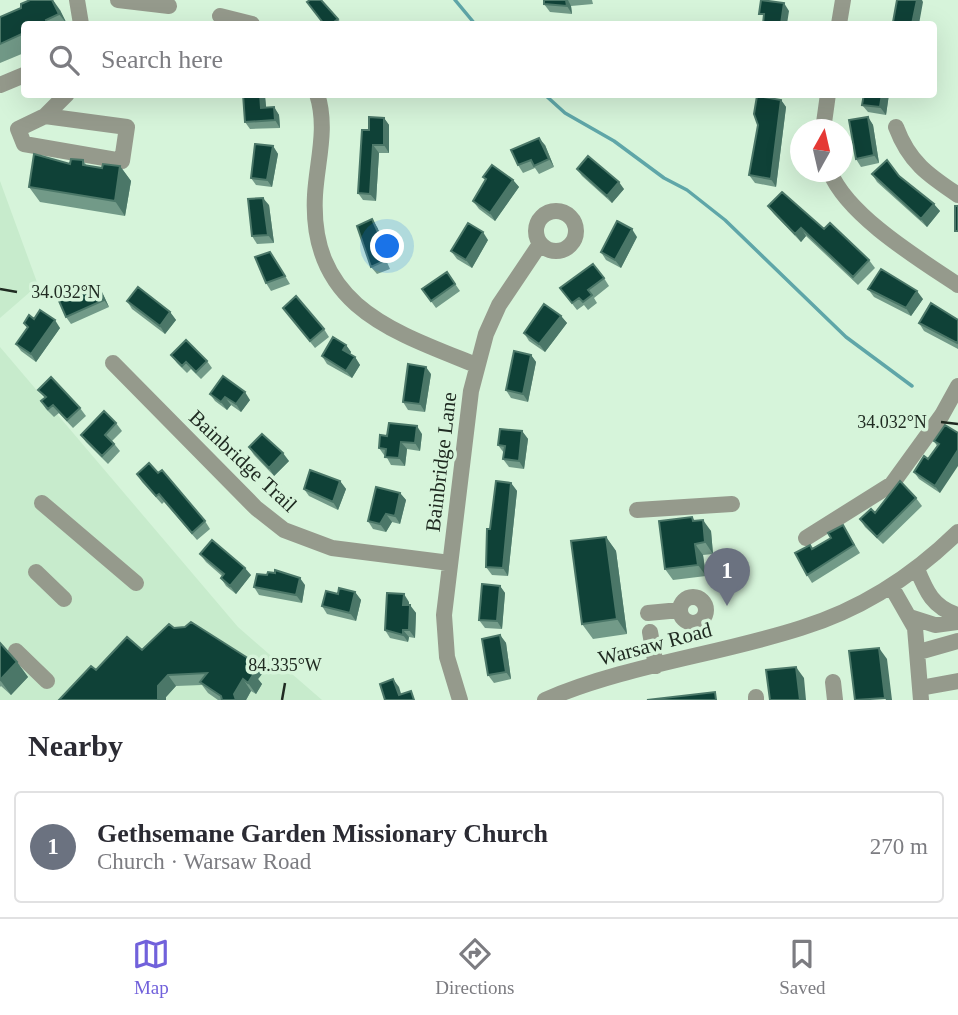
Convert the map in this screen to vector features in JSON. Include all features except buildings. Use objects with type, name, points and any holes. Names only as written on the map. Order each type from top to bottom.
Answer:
[{"type":"street","points":[[77,0],[80,21]]},
{"type":"street","points":[[118,0],[169,6]]},
{"type":"street","points":[[840,21],[843,0]]},
{"type":"street","points":[[220,16],[240,21]]},
{"type":"street","points":[[0,85],[21,76]]},
{"type":"street","points":[[45,116],[127,127],[122,161],[24,144],[18,129],[45,116],[63,98]]},
{"type":"street","points":[[318,98],[323,125],[315,195],[315,224],[324,259],[341,288],[362,311],[385,328],[476,365]]},
{"type":"street","points":[[825,119],[827,98]]},
{"type":"street","points":[[896,127],[905,152],[931,177],[958,195]]},
{"type":"street","points":[[837,182],[846,196],[898,245],[958,285]]},
{"type":"street","name":"Bainbridge Lane","points":[[460,700],[444,636],[450,563],[476,365],[499,305],[540,244]]},
{"type":"street","name":"Bainbridge Trail","points":[[113,363],[256,508],[284,530],[332,548],[450,563]]},
{"type":"street","points":[[806,538],[892,484],[942,415],[958,386]]},
{"type":"street","points":[[42,503],[136,583]]},
{"type":"street","points":[[637,510],[732,504]]},
{"type":"street","name":"Warsaw Road","points":[[545,700],[589,684],[802,628],[848,610],[917,569],[958,532]]},
{"type":"street","points":[[917,569],[929,597],[939,607],[958,615]]},
{"type":"street","points":[[36,572],[64,599]]},
{"type":"street","points":[[891,586],[910,617],[919,652],[921,694],[958,681]]},
{"type":"street","points":[[648,613],[680,610]]},
{"type":"street","points":[[910,617],[935,625],[958,622]]},
{"type":"street","points":[[650,632],[656,666]]},
{"type":"street","points":[[919,652],[958,641]]},
{"type":"street","points":[[16,652],[47,681]]},
{"type":"street","points":[[833,682],[835,700]]},
{"type":"shaded area","points":[[0,181],[38,285],[0,318]]},
{"type":"shaded area","points":[[0,347],[238,627],[322,700],[0,700]]},
{"type":"waterway","points":[[455,0],[472,21]]},
{"type":"waterway","points":[[548,98],[565,113],[614,141],[664,178],[687,190],[725,220],[846,337],[912,386]]},
{"type":"place","name":"Gethsemane Garden Missionary Church","points":[[727,606]]}]
